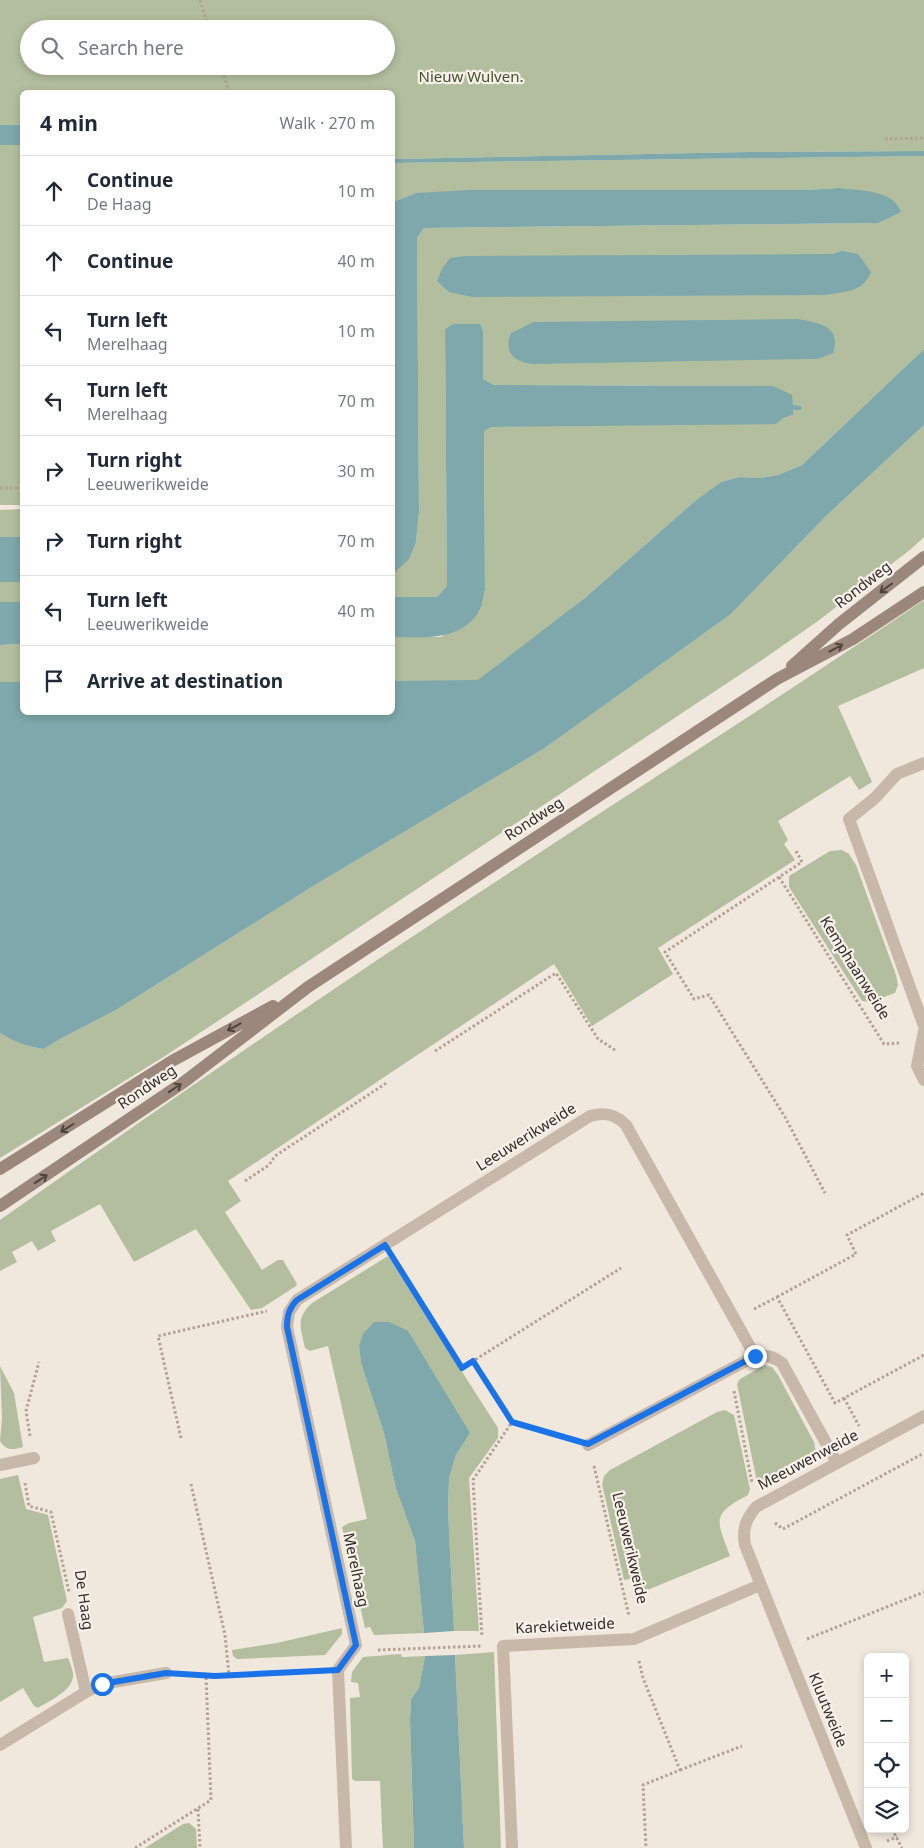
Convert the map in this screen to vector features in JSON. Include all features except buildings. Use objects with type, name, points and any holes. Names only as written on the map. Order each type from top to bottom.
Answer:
[{"type":"main road","name":"Rondweg","points":[[777,679],[839,624],[924,557]]},
{"type":"main road","name":"Rondweg","points":[[0,1206],[184,1082],[308,987],[777,679],[852,639],[924,592]]},
{"type":"main road","name":"Rondweg","points":[[0,1169],[172,1062],[308,987]]},
{"type":"street","points":[[924,762],[898,774],[875,798],[849,819],[924,1026]]},
{"type":"street","points":[[923,1036],[917,1066],[924,1080]]},
{"type":"street","name":"Leeuwerikweide","points":[[295,1303],[590,1116],[600,1113],[611,1114],[620,1118],[626,1125],[755,1356]]},
{"type":"street","name":"Merelhaag","points":[[295,1303],[287,1319],[287,1327],[356,1645],[338,1670]]},
{"type":"street","points":[[588,1444],[755,1356],[770,1356],[782,1363],[837,1463]]},
{"type":"street","name":"Meeuwenweide","points":[[760,1585],[744,1545],[744,1525],[756,1507],[924,1416]]},
{"type":"street","points":[[0,1465],[34,1458]]},
{"type":"street","name":"Karekietweide","points":[[512,1848],[503,1646],[634,1639],[760,1585]]},
{"type":"street","name":"Kluutweide","points":[[760,1585],[866,1848]]},
{"type":"street","name":"De Haag","points":[[68,1614],[86,1692]]},
{"type":"street","points":[[338,1670],[346,1848]]},
{"type":"street","points":[[0,1744],[102,1684],[166,1673]]},
{"type":"path","points":[[200,0],[206,20]]},
{"type":"path","points":[[223,75],[228,90]]},
{"type":"path","points":[[885,139],[924,138]]},
{"type":"path","points":[[0,488],[20,488]]},
{"type":"path","points":[[796,851],[802,862],[665,952],[694,999],[709,995],[785,1117],[825,1193]]},
{"type":"path","name":"Kemphaanweide","points":[[779,877],[884,1044],[923,1036]]},
{"type":"path","points":[[436,1052],[556,973],[598,1039],[615,1050]]},
{"type":"path","points":[[245,1181],[268,1165],[275,1156],[388,1082]]},
{"type":"path","points":[[734,1320],[856,1254],[847,1234],[924,1193]]},
{"type":"path","points":[[385,1245],[462,1368],[621,1268]]},
{"type":"path","points":[[777,1297],[835,1403],[924,1355]]},
{"type":"path","points":[[181,1438],[158,1336],[295,1303]]},
{"type":"path","points":[[473,1361],[512,1422],[588,1444]]},
{"type":"path","points":[[34,1458],[26,1411],[39,1362]]},
{"type":"path","points":[[482,1646],[472,1480],[512,1422]]},
{"type":"path","name":"Leeuwerikweide","points":[[588,1444],[643,1678],[680,1770]]},
{"type":"path","name":"De Haag","points":[[20,1461],[29,1506],[51,1512],[72,1607],[68,1614]]},
{"type":"path","points":[[191,1484],[225,1635],[229,1675]]},
{"type":"path","points":[[785,1648],[924,1592]]},
{"type":"path","points":[[402,1649],[474,1647]]},
{"type":"path","points":[[166,1673],[206,1676],[338,1670]]},
{"type":"path","points":[[136,1848],[211,1800],[206,1676]]},
{"type":"path","points":[[646,1848],[643,1785],[742,1746]]},
{"type":"path","points":[[198,1808],[200,1848]]},
{"type":"path","points":[[894,1833],[902,1848]]},
{"type":"green space","name":"Nieuw Wulven.","points":[[0,0],[924,0],[924,151],[748,152],[395,159],[395,90],[20,90],[20,505],[0,505]]},
{"type":"green space","points":[[924,156],[924,349],[802,465],[778,475],[760,478],[739,477],[721,482],[696,500],[586,597],[478,681],[395,681],[395,637],[441,637],[479,612],[485,590],[484,431],[492,427],[783,418],[793,415],[793,410],[801,410],[801,407],[793,406],[773,386],[494,385],[483,379],[483,331],[453,324],[445,329],[447,586],[437,597],[395,597],[395,571],[416,542],[419,512],[417,238],[424,228],[878,223],[838,188],[806,190],[416,193],[395,201],[395,163]]},
{"type":"green space","points":[[924,425],[924,537],[911,549],[818,621],[762,660],[165,1056],[0,1158],[0,1033],[21,1044],[44,1049],[116,1010],[315,885],[545,748],[731,614],[826,516]]},
{"type":"green space","points":[[20,509],[20,537],[0,537],[0,510]]},
{"type":"green space","points":[[0,582],[20,582],[20,602],[0,602]]},
{"type":"green space","points":[[924,600],[924,668],[838,706],[872,782],[859,790],[850,776],[778,821],[788,840],[784,844],[795,860],[658,948],[673,974],[592,1026],[554,964],[228,1181],[241,1201],[225,1212],[262,1270],[278,1260],[283,1260],[297,1284],[296,1286],[262,1308],[251,1310],[196,1229],[134,1262],[100,1204],[51,1231],[56,1241],[38,1251],[32,1241],[12,1252],[17,1262],[0,1271],[0,1220],[359,972]]},
{"type":"green space","points":[[20,644],[20,682],[0,682],[0,645]]},
{"type":"green space","points":[[842,850],[849,854],[856,865],[898,985],[895,993],[871,1002],[862,1001],[789,887],[789,876],[830,851]]},
{"type":"green space","points":[[388,1256],[498,1428],[498,1438],[469,1478],[479,1631],[454,1631],[448,1510],[449,1478],[456,1455],[470,1433],[389,1322],[359,1346],[361,1363],[384,1433],[396,1489],[415,1541],[424,1633],[374,1635],[370,1627],[365,1628],[342,1527],[349,1523],[367,1519],[328,1346],[310,1351],[305,1348],[301,1319],[312,1303]]},
{"type":"green space","points":[[765,1365],[772,1367],[778,1375],[814,1442],[816,1452],[812,1460],[763,1488],[759,1487],[756,1477],[737,1384],[740,1379]]},
{"type":"green space","points":[[0,1366],[14,1393],[23,1447],[7,1448],[0,1441],[2,1418]]},
{"type":"green space","points":[[725,1410],[734,1415],[750,1489],[748,1495],[727,1508],[720,1520],[722,1534],[730,1556],[640,1593],[636,1591],[630,1579],[624,1580],[602,1484],[604,1476],[610,1470],[717,1412]]},
{"type":"green space","points":[[18,1475],[26,1509],[48,1515],[67,1601],[62,1608],[33,1617],[44,1662],[68,1658],[73,1673],[73,1679],[66,1689],[38,1708],[34,1706],[23,1688],[0,1702],[0,1479]]},
{"type":"green space","points":[[342,1628],[342,1634],[325,1655],[237,1659],[233,1656],[232,1650],[277,1643]]},
{"type":"green space","points":[[494,1652],[501,1848],[464,1848],[455,1655]]},
{"type":"green space","points":[[401,1654],[402,1657],[425,1656],[419,1688],[411,1699],[414,1848],[383,1848],[380,1781],[355,1781],[352,1779],[350,1698],[360,1697],[358,1683],[351,1682],[352,1672],[363,1657]]},
{"type":"green space","points":[[189,1823],[196,1829],[197,1848],[145,1848],[183,1824]]},
{"type":"water","points":[[0,125],[20,125],[20,145],[0,145]]},
{"type":"water","points":[[924,151],[924,156],[395,163],[395,159],[748,152]]},
{"type":"water","points":[[838,188],[874,192],[891,199],[897,204],[901,212],[878,223],[424,228],[417,238],[419,512],[416,542],[409,559],[395,572],[395,201],[416,193],[469,190],[806,190]]},
{"type":"water","points":[[842,251],[858,254],[871,272],[863,284],[852,290],[825,295],[472,297],[449,292],[437,281],[442,269],[450,258],[466,256],[833,254]]},
{"type":"water","points":[[798,319],[827,327],[834,337],[833,353],[818,359],[533,364],[516,359],[512,355],[509,346],[511,333],[534,322]]},
{"type":"water","points":[[453,324],[480,324],[483,331],[483,379],[494,385],[773,386],[792,395],[793,405],[801,406],[801,410],[793,410],[793,415],[783,418],[776,424],[492,427],[484,431],[485,590],[479,611],[470,622],[450,633],[428,637],[395,637],[395,597],[437,597],[447,586],[445,329]]},
{"type":"water","points":[[924,349],[924,425],[826,516],[731,614],[545,748],[315,885],[116,1010],[44,1049],[21,1044],[0,1033],[0,682],[20,682],[20,715],[395,715],[395,681],[478,680],[586,597],[696,500],[721,482],[739,477],[760,478],[778,475],[802,465]]},
{"type":"water","points":[[0,537],[20,537],[20,582],[0,582]]},
{"type":"water","points":[[0,602],[20,602],[20,644],[0,645]]},
{"type":"water","points":[[374,1322],[389,1322],[408,1331],[470,1433],[456,1455],[449,1478],[448,1510],[454,1631],[424,1633],[415,1541],[396,1489],[384,1433],[361,1363],[359,1346],[363,1334]]},
{"type":"water","points":[[455,1655],[464,1848],[414,1848],[411,1699],[419,1688],[425,1656]]},
{"type":"route","points":[[102,1684],[166,1673],[215,1676],[338,1670],[356,1645],[287,1327],[287,1319],[292,1305],[297,1300],[385,1245],[462,1368],[473,1361],[512,1422],[588,1444],[755,1356]]}]
